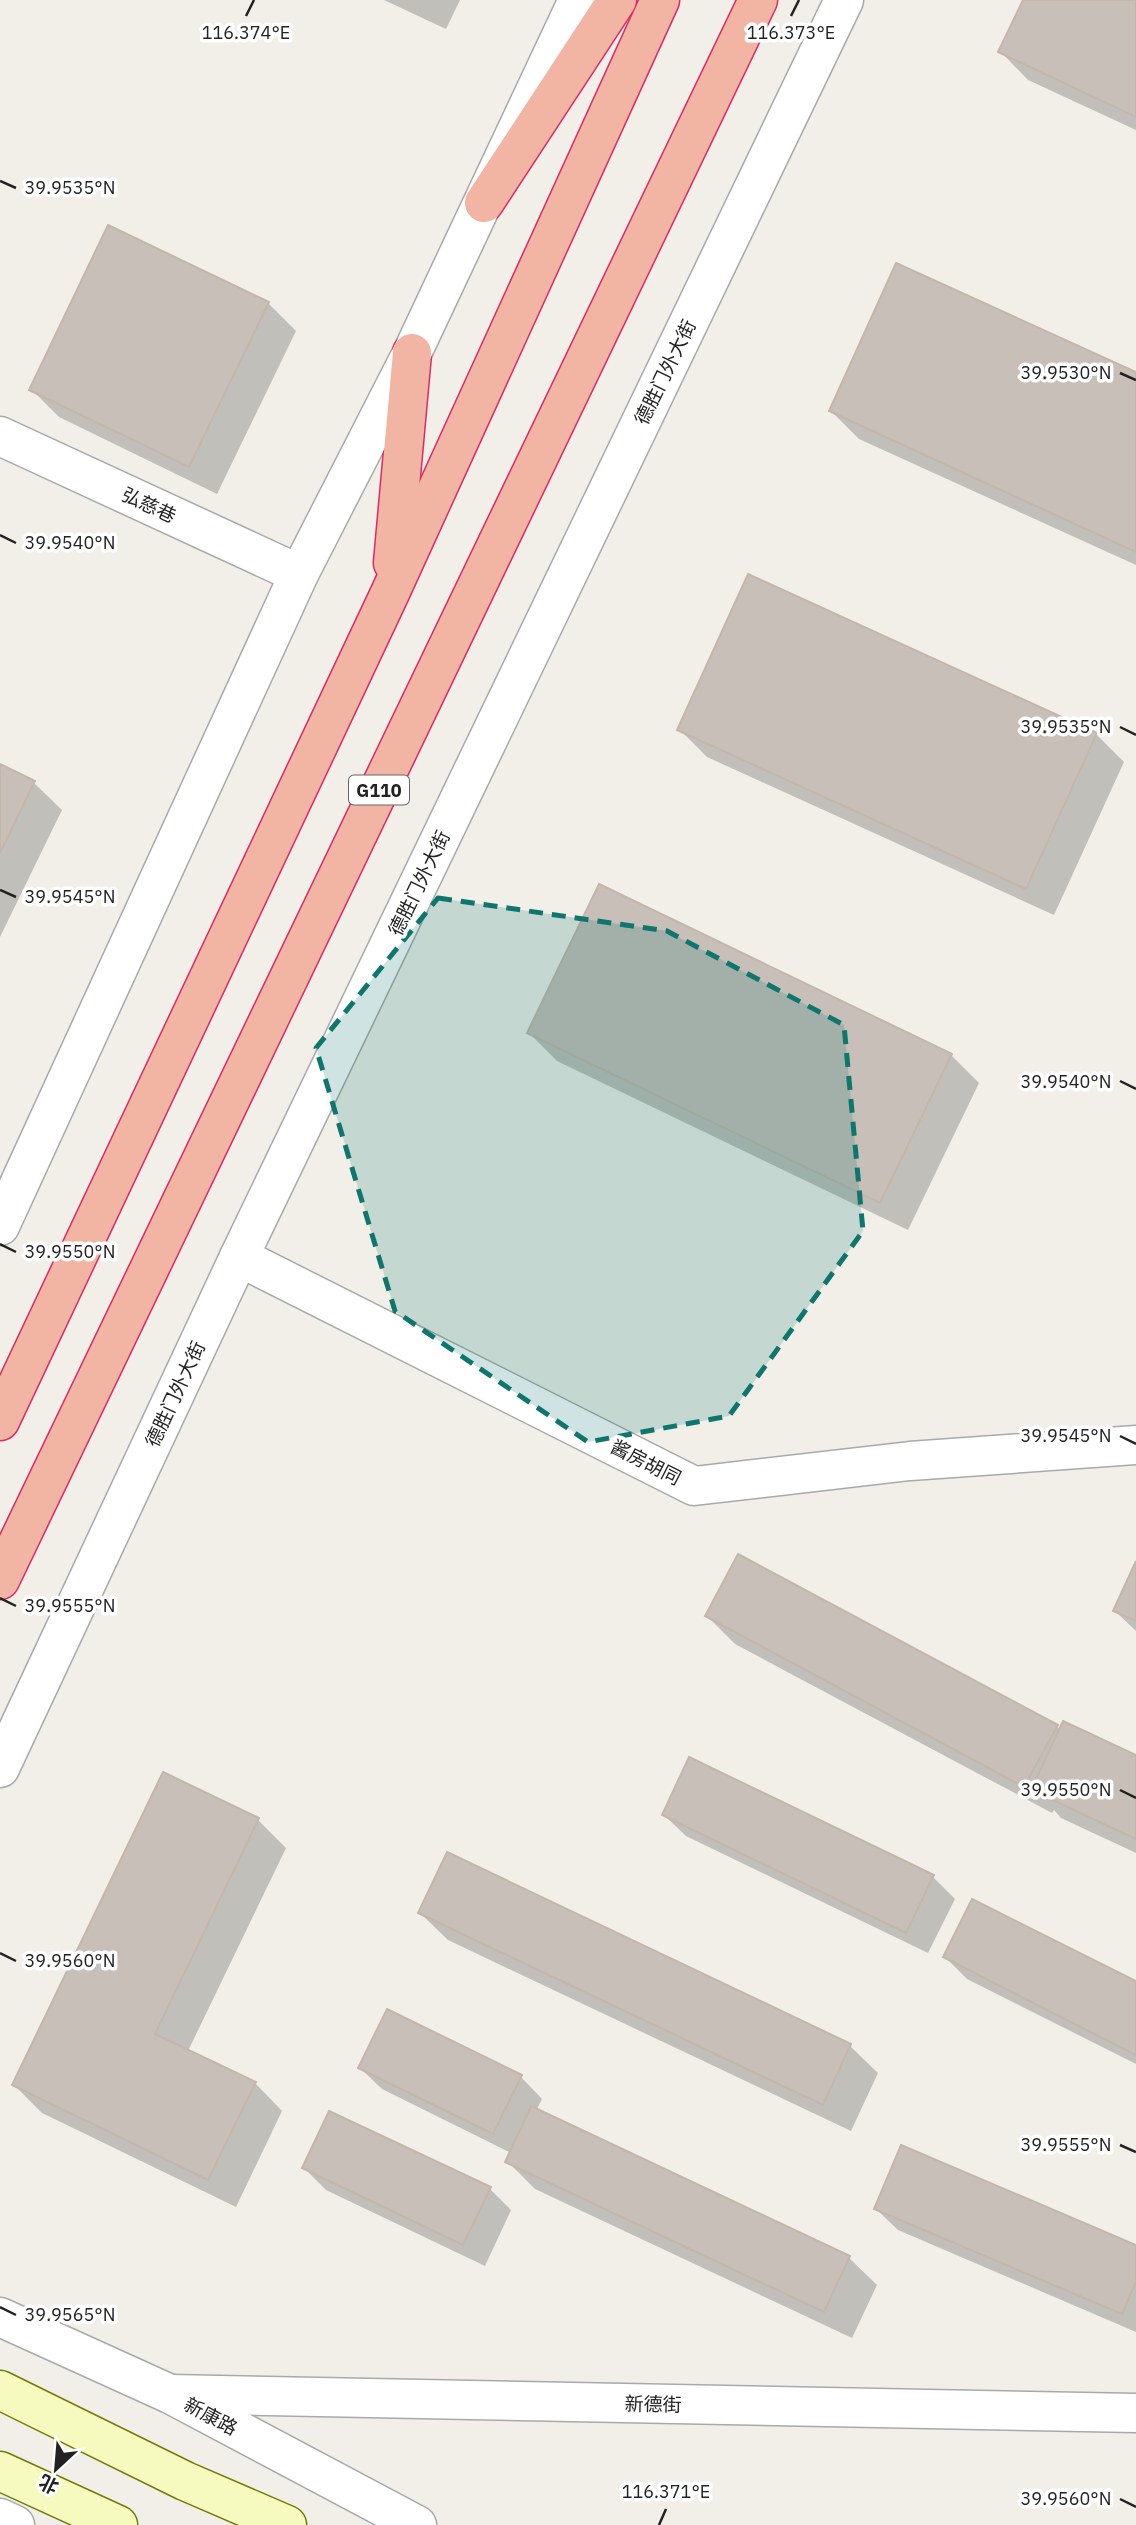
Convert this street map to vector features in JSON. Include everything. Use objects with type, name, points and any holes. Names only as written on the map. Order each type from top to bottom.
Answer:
[{"type":"highway","points":[[484,203],[617,0]]},
{"type":"highway","points":[[0,1421],[390,593],[660,0]]},
{"type":"highway","name":"G110","points":[[0,1580],[758,0]]},
{"type":"highway","points":[[390,593],[412,353]]},
{"type":"main road","points":[[0,2390],[185,2481],[287,2525]]},
{"type":"main road","points":[[0,2471],[118,2525]]},
{"type":"street","points":[[0,1226],[299,574],[412,353],[578,0]]},
{"type":"street","name":"德胜门外大街","points":[[0,1768],[239,1257],[844,0]]},
{"type":"street","name":"弘慈巷","points":[[0,436],[299,574]]},
{"type":"street","name":"酱房胡同","points":[[239,1257],[694,1486],[1133,1439]]},
{"type":"street","name":"新康路","points":[[0,2317],[170,2394],[417,2525]]},
{"type":"street","name":"新德街","points":[[170,2394],[1136,2413]]},
{"type":"street","points":[[0,2518],[15,2525]]},
{"type":"highlighted area","points":[[438,898],[667,931],[844,1025],[863,1231],[729,1416],[588,1442],[395,1311],[316,1048]]},
{"type":"building","points":[[1023,0],[1136,0],[1136,117],[998,52]]},
{"type":"building","points":[[108,225],[269,302],[189,467],[29,390]]},
{"type":"building","points":[[896,263],[1136,372],[1136,552],[829,411]]},
{"type":"building","points":[[748,574],[1097,733],[1026,889],[677,730]]},
{"type":"building","points":[[0,764],[35,781],[0,853]]},
{"type":"building","points":[[599,884],[952,1054],[880,1203],[527,1033]]},
{"type":"building","points":[[738,1554],[1058,1725],[1024,1787],[705,1616]]},
{"type":"building","points":[[1136,1561],[1136,1621],[1113,1611]]},
{"type":"building","points":[[1063,1721],[1136,1755],[1136,1839],[1031,1790]]},
{"type":"building","points":[[689,1757],[934,1875],[906,1933],[662,1815]]},
{"type":"building","points":[[163,1772],[259,1818],[155,2034],[256,2082],[208,2180],[12,2085]]},
{"type":"building","points":[[447,1852],[851,2044],[823,2105],[418,1913]]},
{"type":"building","points":[[972,1899],[1136,1981],[1136,2055],[943,1957]]},
{"type":"building","points":[[387,2009],[522,2075],[493,2134],[358,2068]]},
{"type":"building","points":[[531,2106],[850,2256],[824,2312],[505,2162]]},
{"type":"building","points":[[329,2111],[491,2187],[463,2245],[302,2168]]},
{"type":"building","points":[[901,2145],[1136,2245],[1136,2282],[1122,2314],[874,2209]]}]
